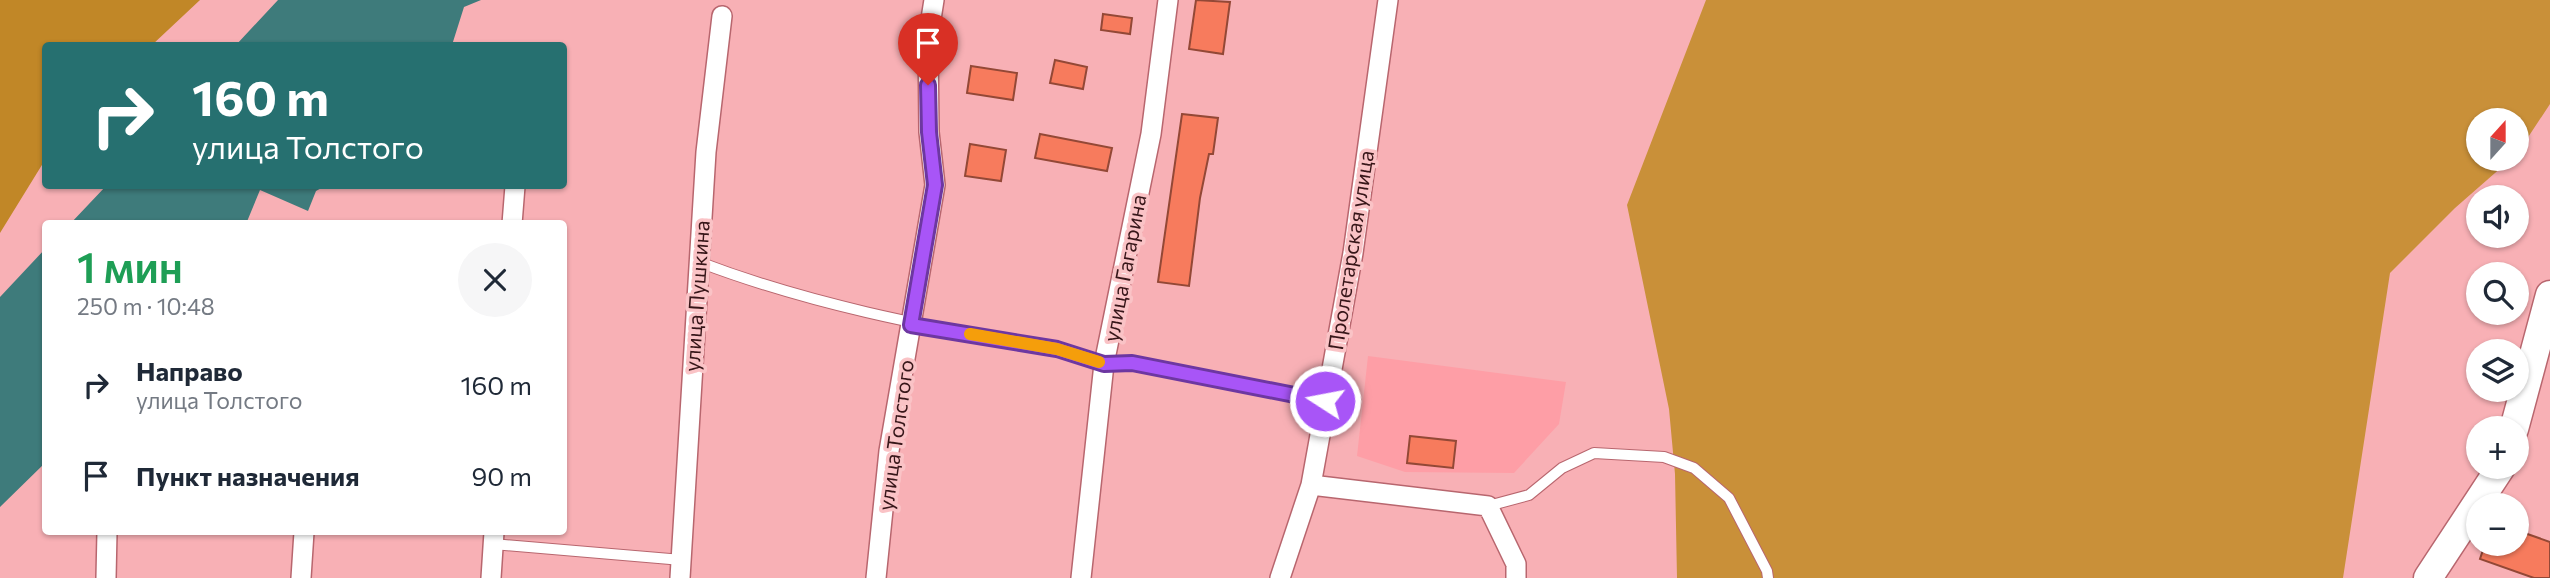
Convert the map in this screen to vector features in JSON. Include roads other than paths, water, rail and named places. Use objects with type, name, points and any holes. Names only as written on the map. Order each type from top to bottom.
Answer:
[{"type":"main road","points":[[2517,416],[2550,295]]},
{"type":"main road","points":[[2428,578],[2493,479]]},
{"type":"street","name":"улица Толстого","points":[[876,578],[889,451],[935,185],[929,132],[928,51],[934,0]]},
{"type":"street","name":"улица Гагарина","points":[[1081,578],[1104,364],[1151,134],[1168,0]]},
{"type":"street","name":"Пролетарская улица","points":[[1280,578],[1311,485],[1353,253],[1388,0]]},
{"type":"street","name":"улица Пушкина","points":[[681,569],[706,152],[722,16]]},
{"type":"street","points":[[513,220],[515,189]]},
{"type":"street","points":[[1311,485],[1488,506],[1516,564],[1516,578]]},
{"type":"street","points":[[106,578],[107,535]]},
{"type":"street","points":[[301,578],[304,535]]},
{"type":"street","points":[[491,578],[493,538]]},
{"type":"lane","points":[[699,262],[752,283],[911,325],[1057,349],[1104,364],[1132,363],[1325,401]]},
{"type":"lane","points":[[1488,506],[1529,495],[1562,468],[1594,453],[1664,457],[1694,468],[1728,498],[1768,571],[1768,578]]},
{"type":"lane","points":[[493,538],[681,569]]},
{"type":"water","points":[[278,0],[481,0],[464,7],[453,42],[239,42]]},
{"type":"water","points":[[103,189],[320,189],[316,191],[308,211],[260,190],[248,220],[74,220]]},
{"type":"water","points":[[42,252],[42,466],[0,507],[0,297]]}]
